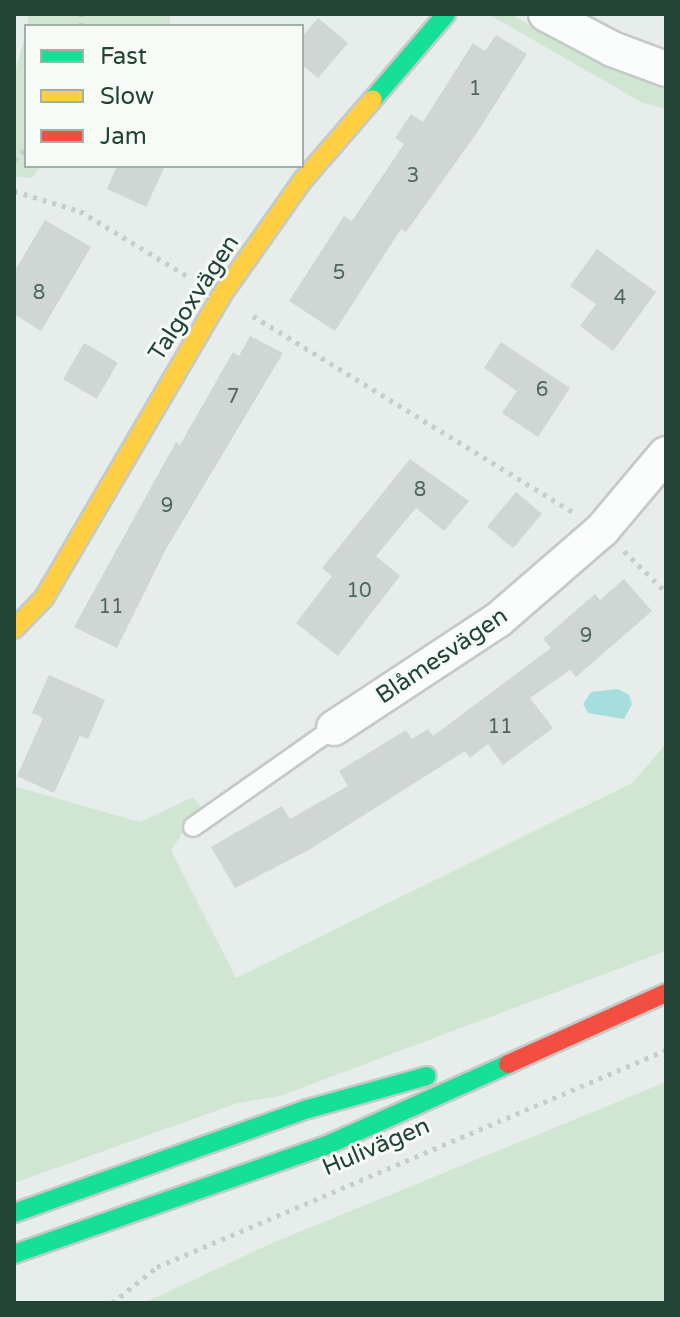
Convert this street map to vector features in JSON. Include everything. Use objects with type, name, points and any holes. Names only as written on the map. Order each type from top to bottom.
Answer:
[{"type":"main road","name":"Talgoxvägen","points":[[14,629],[44,598],[221,296],[302,181],[446,14]]},
{"type":"main road","name":"Hulivägen","points":[[14,1254],[325,1146],[666,993]]},
{"type":"main road","name":"Hulivägen","points":[[14,1213],[308,1109],[557,1040]]},
{"type":"main road","points":[[14,1262],[35,1247]]},
{"type":"street","points":[[546,14],[612,49],[666,69]]},
{"type":"street","name":"Blåmesvägen","points":[[334,728],[498,620],[602,530],[666,454]]},
{"type":"lane","name":"Blåmesvägen","points":[[193,827],[334,728]]},
{"type":"path","points":[[14,191],[80,211],[602,530],[666,592]]},
{"type":"path","name":"Hulivägen","points":[[112,1303],[157,1267],[666,1050]]},
{"type":"green space","points":[[28,14],[170,14],[170,24],[28,24]]},
{"type":"green space","points":[[488,14],[514,16],[575,51],[666,87],[666,109],[643,103]]},
{"type":"green space","points":[[24,41],[24,168],[40,168],[32,178],[14,176],[14,75]]},
{"type":"green space","points":[[666,744],[666,951],[280,1096],[238,1103],[14,1183],[14,786],[140,822],[193,797],[201,806],[171,850],[236,978],[632,783]]},
{"type":"green space","points":[[666,1082],[666,1303],[144,1303],[270,1244]]},
{"type":"water","points":[[618,689],[629,695],[632,704],[624,719],[588,713],[583,704],[591,692]]},
{"type":"building","points":[[318,18],[348,43],[318,78],[304,67],[304,35]]},
{"type":"building","points":[[496,35],[527,54],[476,134],[406,232],[401,229],[335,331],[289,301],[344,216],[352,221],[404,144],[395,138],[411,114],[423,122],[473,43],[485,51]]},
{"type":"building","points":[[116,168],[164,168],[146,207],[107,189]]},
{"type":"building","points":[[45,220],[91,247],[41,331],[14,314],[14,272]]},
{"type":"building","points":[[597,249],[656,292],[613,351],[580,326],[596,304],[570,286]]},
{"type":"building","points":[[250,336],[283,353],[166,549],[117,648],[74,627],[176,442],[180,445],[233,352],[239,356]]},
{"type":"building","points":[[501,342],[570,388],[538,437],[502,413],[517,391],[484,368]]},
{"type":"building","points":[[84,343],[118,362],[97,399],[63,379]]},
{"type":"building","points":[[410,459],[469,501],[444,531],[416,508],[376,556],[400,576],[338,656],[296,623],[332,576],[322,568]]},
{"type":"building","points":[[516,492],[542,514],[513,548],[487,526]]},
{"type":"building","points":[[624,579],[652,611],[576,677],[570,670],[530,698],[553,728],[503,765],[488,744],[470,758],[465,751],[309,850],[235,888],[211,847],[282,806],[290,819],[348,786],[339,771],[406,730],[412,739],[428,729],[433,736],[551,648],[543,639],[595,594],[600,600]]},
{"type":"building","points":[[49,675],[105,700],[88,739],[80,736],[54,793],[17,776],[43,718],[32,713]]},
{"type":"traffic: fast","points":[[373,99],[446,14]]},
{"type":"traffic: fast","points":[[14,1254],[325,1146],[508,1064]]},
{"type":"traffic: fast","points":[[14,1213],[308,1109],[427,1076]]},
{"type":"traffic: slow","points":[[14,629],[44,598],[221,296],[302,181],[373,99]]},
{"type":"traffic: jam","points":[[508,1064],[666,993]]}]
